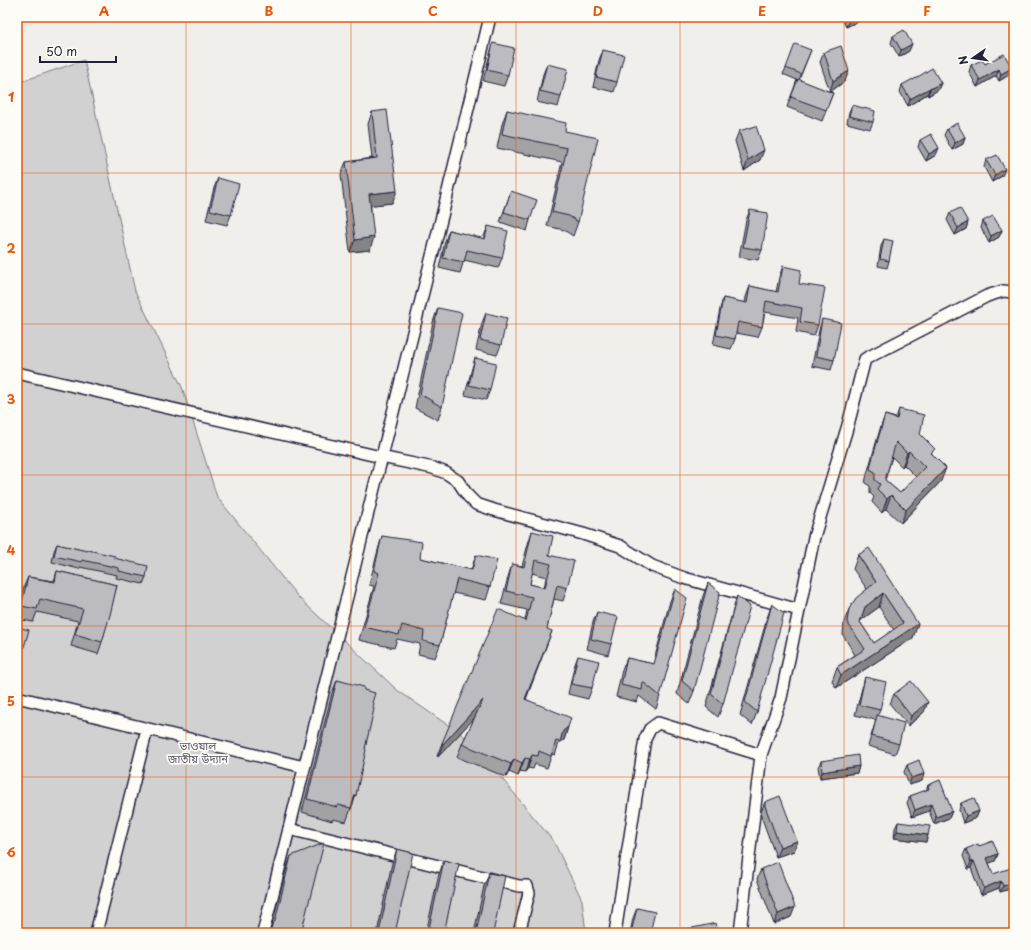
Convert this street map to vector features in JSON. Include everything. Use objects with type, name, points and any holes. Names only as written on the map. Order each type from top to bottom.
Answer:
[{"type":"street","points":[[262,933],[446,201],[490,17]]},
{"type":"street","points":[[740,933],[761,755],[781,698],[814,537],[848,425],[865,359],[987,296],[1003,291],[1014,292]]},
{"type":"street","points":[[17,373],[433,468],[446,473],[458,481],[468,496],[476,504],[620,546],[652,566],[684,578],[799,610]]},
{"type":"street","points":[[17,697],[304,767]]},
{"type":"street","points":[[615,933],[645,739],[650,729],[658,723],[761,755]]},
{"type":"street","points":[[96,933],[147,729]]},
{"type":"street","points":[[289,829],[511,884],[527,886],[529,893],[519,933]]},
{"type":"green space","name":"ভাওয়াল জাতীয় উদ্যান","points":[[84,60],[135,291],[182,387],[217,497],[298,597],[397,690],[471,741],[554,842],[582,900],[586,933],[17,933],[17,83]]},
{"type":"building","points":[[847,17],[856,17],[849,20]]},
{"type":"building","points":[[904,30],[912,44],[901,50],[893,36]]},
{"type":"building","points":[[493,43],[514,48],[508,75],[487,70]]},
{"type":"building","points":[[795,44],[811,50],[801,74],[786,68]]},
{"type":"building","points":[[841,46],[849,71],[833,81],[824,52]]},
{"type":"building","points":[[603,50],[624,55],[617,82],[596,77]]},
{"type":"building","points":[[1004,54],[1012,68],[1001,74],[999,69],[980,80],[971,65],[982,60],[985,64]]},
{"type":"building","points":[[547,64],[568,69],[561,96],[540,91]]},
{"type":"building","points":[[932,68],[941,83],[910,99],[902,85]]},
{"type":"building","points":[[798,79],[833,93],[826,110],[791,97]]},
{"type":"building","points":[[852,105],[875,111],[873,122],[849,116]]},
{"type":"building","points":[[387,110],[397,191],[369,194],[374,237],[355,240],[346,162],[377,158],[372,112]]},
{"type":"building","points":[[507,110],[566,123],[565,131],[598,138],[578,222],[569,216],[552,212],[567,148],[502,134]]},
{"type":"building","points":[[957,123],[965,137],[955,143],[947,129]]},
{"type":"building","points":[[756,126],[764,150],[748,160],[739,131]]},
{"type":"building","points":[[931,134],[939,148],[929,154],[920,140]]},
{"type":"building","points":[[997,155],[1005,169],[995,175],[986,160]]},
{"type":"building","points":[[218,178],[239,184],[231,215],[210,210]]},
{"type":"building","points":[[511,191],[537,200],[530,220],[504,212]]},
{"type":"building","points":[[960,208],[968,222],[958,228],[950,213]]},
{"type":"building","points":[[750,210],[768,213],[762,250],[743,247]]},
{"type":"building","points":[[993,216],[1002,230],[991,236],[983,221]]},
{"type":"building","points":[[488,226],[508,231],[502,258],[467,250],[464,262],[443,258],[449,230],[485,239]]},
{"type":"building","points":[[884,239],[893,241],[889,261],[880,259]]},
{"type":"building","points":[[783,266],[801,270],[799,284],[825,288],[818,325],[800,322],[802,308],[766,301],[762,327],[738,322],[735,339],[716,335],[723,298],[747,303],[750,286],[778,292]]},
{"type":"building","points":[[438,308],[462,313],[442,407],[420,394]]},
{"type":"building","points":[[486,313],[507,318],[501,345],[480,340]]},
{"type":"building","points":[[822,319],[841,323],[834,360],[816,356]]},
{"type":"building","points":[[475,358],[496,363],[490,390],[469,385]]},
{"type":"building","points":[[899,409],[924,415],[920,434],[935,449],[931,453],[946,468],[906,510],[891,495],[887,499],[877,489],[880,484],[875,480],[875,472],[870,469],[885,415],[897,419]],"holes":[[[896,442],[907,453],[909,451],[925,467],[900,493],[885,480]]]},
{"type":"building","points":[[532,531],[553,536],[549,555],[574,561],[567,588],[557,585],[547,629],[552,631],[525,699],[571,718],[568,727],[563,731],[560,742],[556,741],[551,756],[539,751],[538,756],[532,755],[530,759],[525,758],[522,763],[514,759],[511,764],[462,744],[483,700],[443,744],[442,743],[498,609],[526,621],[532,597],[506,591],[512,564],[524,567]],"holes":[[[535,560],[551,564],[545,588],[530,584]]]},
{"type":"building","points":[[382,536],[422,542],[420,558],[472,570],[476,555],[497,560],[490,587],[457,579],[440,645],[423,641],[424,631],[402,625],[399,635],[364,627],[379,573],[374,571]]},
{"type":"building","points":[[57,544],[115,556],[114,558],[148,566],[146,577],[119,571],[119,568],[54,556]]},
{"type":"building","points":[[869,548],[918,624],[841,675],[837,667],[865,649],[847,622],[849,609],[856,598],[876,582],[858,555]],"holes":[[[883,593],[903,623],[874,643],[860,622],[865,607]]]},
{"type":"building","points":[[57,571],[117,585],[102,642],[75,634],[83,609],[40,599],[37,609],[21,606],[28,577],[55,582]]},
{"type":"building","points":[[708,583],[720,592],[694,691],[682,681]]},
{"type":"building","points":[[675,589],[687,598],[660,696],[643,682],[642,690],[621,685],[627,658],[654,664]]},
{"type":"building","points":[[737,596],[750,606],[723,704],[711,694]]},
{"type":"building","points":[[772,604],[784,613],[757,712],[745,702]]},
{"type":"building","points":[[597,612],[618,617],[611,644],[591,639]]},
{"type":"building","points":[[18,627],[29,630],[21,657],[17,656]]},
{"type":"building","points":[[578,656],[599,661],[592,688],[571,684]]},
{"type":"building","points":[[865,677],[886,682],[880,710],[859,705]]},
{"type":"building","points":[[337,680],[364,687],[364,690],[375,693],[372,703],[374,703],[374,709],[366,750],[356,795],[351,808],[338,805],[337,807],[307,799]]},
{"type":"building","points":[[911,681],[928,702],[911,716],[894,694]]},
{"type":"building","points":[[877,715],[904,723],[899,744],[872,736]]},
{"type":"building","points":[[858,755],[859,766],[822,772],[821,761]]},
{"type":"building","points":[[919,760],[924,774],[911,778],[907,765]]},
{"type":"building","points":[[940,780],[952,811],[936,817],[931,804],[915,810],[910,796],[929,789],[928,785]]},
{"type":"building","points":[[780,796],[797,841],[780,847],[765,806],[765,802]]},
{"type":"building","points":[[974,798],[979,811],[966,816],[961,803]]},
{"type":"building","points":[[898,822],[930,826],[928,835],[897,831]]},
{"type":"building","points":[[993,841],[998,854],[987,858],[993,874],[1011,868],[1014,882],[1003,886],[1001,881],[984,888],[974,861],[971,862],[966,849],[978,844],[979,846]]},
{"type":"building","points":[[324,843],[301,933],[270,933],[272,925],[275,921],[291,856]]},
{"type":"building","points":[[397,849],[413,853],[395,933],[379,933]]},
{"type":"building","points":[[444,860],[459,864],[444,933],[428,933]]},
{"type":"building","points":[[778,862],[795,907],[778,914],[761,869]]},
{"type":"building","points":[[489,873],[505,876],[493,933],[476,933]]},
{"type":"building","points":[[637,908],[655,912],[650,933],[631,933]]},
{"type":"building","points":[[716,923],[718,933],[669,933]]}]
